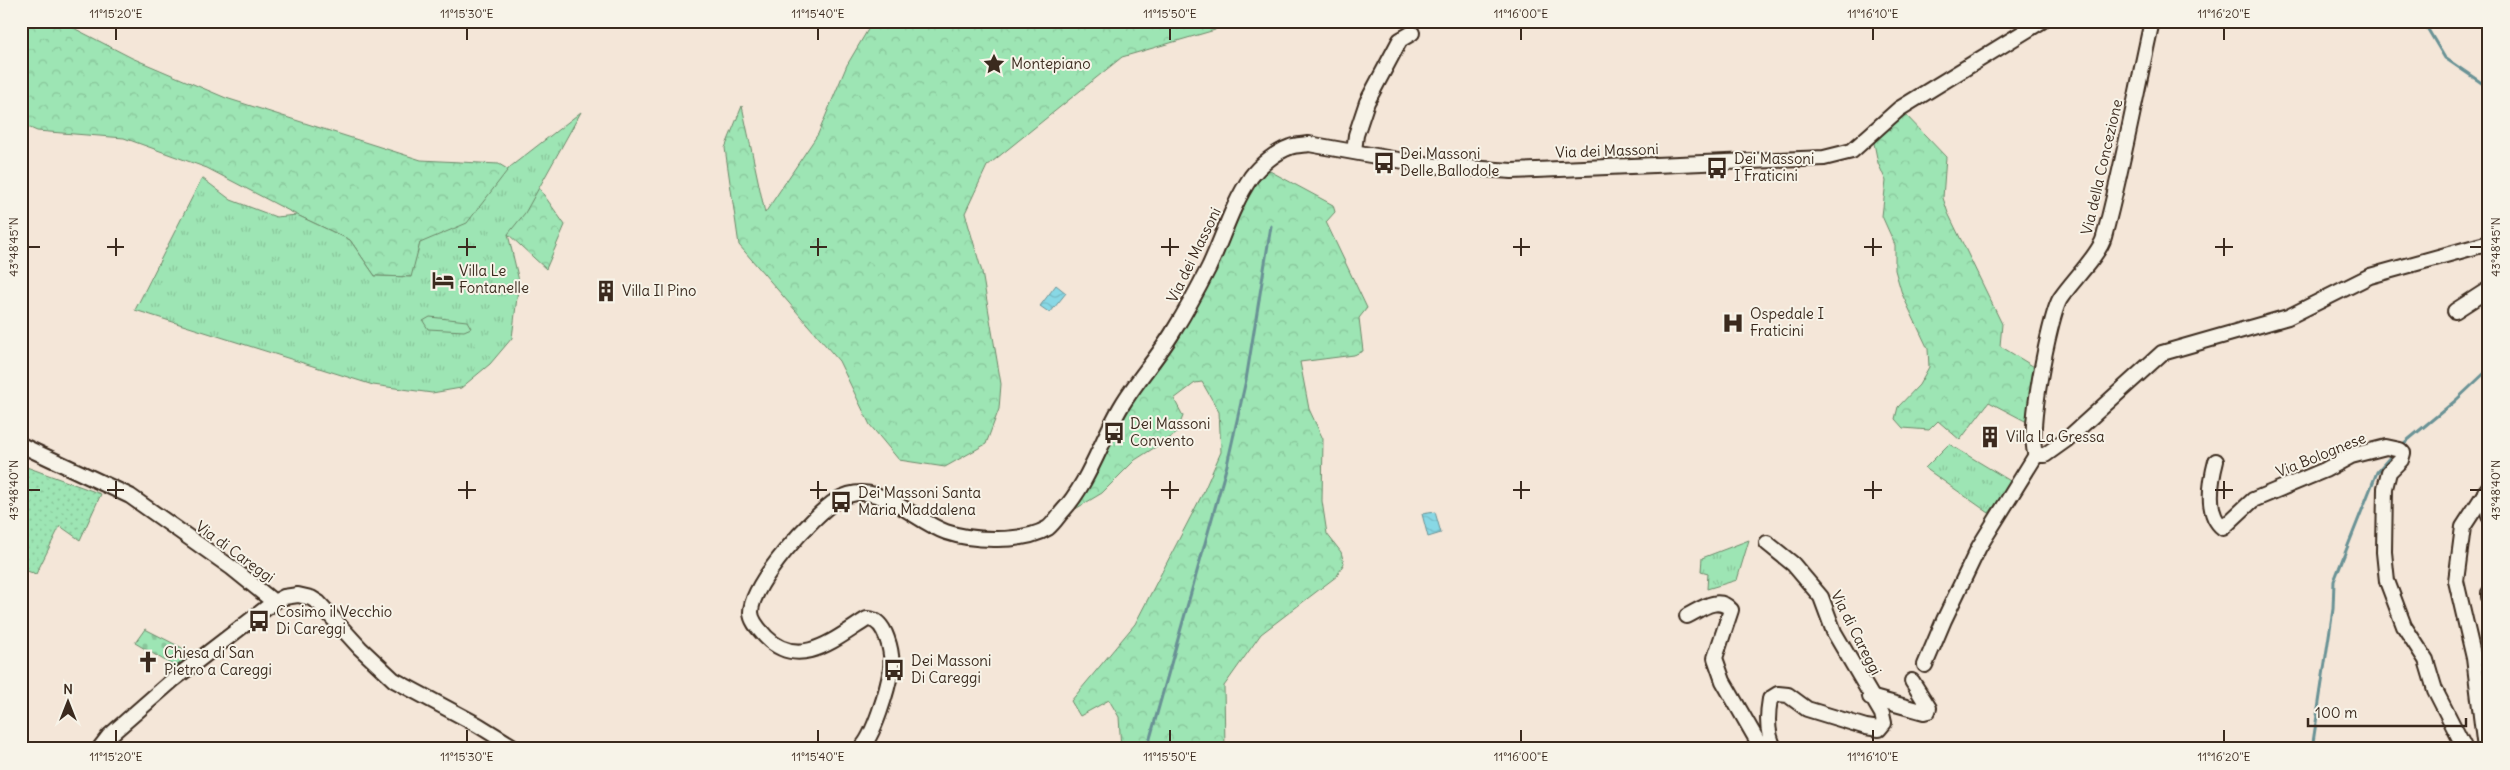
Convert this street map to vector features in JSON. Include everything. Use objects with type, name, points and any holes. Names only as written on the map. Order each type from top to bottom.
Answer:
[{"type":"street","name":"Via dei Massoni","points":[[860,749],[864,745],[875,720],[891,670],[890,655],[882,626],[876,620],[867,619],[826,645],[810,650],[783,650],[768,639],[754,624],[751,612],[760,586],[779,559],[817,515],[836,501],[853,495],[880,496],[944,532],[972,538],[1026,536],[1048,527],[1066,508],[1083,481],[1122,405],[1173,332],[1209,266],[1227,220],[1252,176],[1268,160],[1290,146],[1310,144],[1426,165],[1512,171],[1824,158],[1852,152],[1899,109],[2042,21]]},
{"type":"street","name":"Via della Concezione","points":[[2036,455],[2034,451],[2035,430],[2045,346],[2059,301],[2104,240],[2152,21]]},
{"type":"street","points":[[1354,151],[1356,135],[1367,102],[1400,40],[1412,33]]},
{"type":"street","points":[[1925,665],[1979,547],[2036,455],[2045,455],[2066,440],[2162,354],[2288,317],[2370,276],[2489,243]]},
{"type":"street","points":[[2455,311],[2489,289]]},
{"type":"street","name":"Via di Careggi","points":[[21,446],[130,496],[232,568],[274,602],[290,596],[302,596],[314,600],[380,669],[394,680],[478,725],[517,749]]},
{"type":"street","name":"Via Bolognese","points":[[2216,461],[2211,492],[2216,522],[2223,528],[2252,500],[2325,470],[2352,456],[2386,447],[2400,450],[2403,453],[2402,460],[2389,472],[2385,488],[2384,552],[2387,581],[2404,626],[2426,660],[2435,690],[2465,749]]},
{"type":"street","points":[[2487,489],[2489,516]]},
{"type":"street","points":[[2485,749],[2474,658],[2456,581],[2463,527],[2487,489]]},
{"type":"street","name":"Via di Careggi","points":[[1767,543],[1793,564],[1821,597],[1834,632],[1870,697],[1882,714],[1884,723],[1879,729],[1866,727],[1807,709],[1788,695],[1778,694],[1770,699],[1767,713],[1769,739],[1775,749]]},
{"type":"street","points":[[99,749],[109,736],[174,679],[274,602]]},
{"type":"street","points":[[1687,616],[1715,602],[1726,604],[1730,610],[1716,658],[1723,681],[1762,749]]},
{"type":"street","name":"Via di Careggi","points":[[1870,697],[1924,712],[1928,711],[1929,708],[1912,680]]},
{"type":"green space","points":[[21,21],[60,21],[132,58],[226,98],[421,160],[499,164],[539,188],[565,225],[546,269],[508,234],[420,243],[412,277],[375,276],[350,240],[297,215],[207,168],[124,138],[37,131],[21,124]]},
{"type":"green space","points":[[873,21],[1222,21],[1215,30],[1122,57],[987,166],[965,213],[982,272],[1001,384],[999,409],[986,444],[945,467],[899,460],[870,425],[839,361],[739,245],[725,148],[742,106],[765,213],[818,134],[847,65]]},
{"type":"green space","points":[[581,112],[525,213],[508,234],[519,281],[512,338],[490,364],[461,388],[432,393],[373,385],[135,310],[202,178],[231,200],[276,217],[297,215],[350,240],[375,276],[411,277],[420,243],[467,223],[510,167]]},
{"type":"green space","points":[[1903,112],[1946,157],[1943,198],[1948,213],[2002,324],[2000,346],[2036,368],[2027,422],[1989,402],[1960,440],[1938,421],[1929,430],[1903,428],[1895,419],[1898,407],[1919,385],[1929,367],[1928,349],[1902,294],[1895,270],[1895,245],[1882,216],[1886,181],[1878,163],[1874,143]]},
{"type":"green space","points":[[1268,170],[1333,205],[1335,212],[1326,222],[1367,308],[1359,318],[1363,351],[1354,355],[1300,362],[1309,409],[1323,439],[1322,501],[1327,534],[1341,552],[1344,563],[1337,576],[1261,634],[1224,686],[1225,749],[1121,749],[1119,717],[1109,700],[1080,716],[1071,701],[1135,624],[1203,493],[1221,452],[1219,412],[1202,382],[1195,383],[1174,399],[1183,416],[1176,434],[1135,460],[1102,493],[1072,511],[1072,507],[1127,410],[1187,320],[1230,228],[1251,190]]},
{"type":"green space","points":[[430,317],[467,321],[471,328],[464,331],[428,329],[423,321]]},
{"type":"green space","points":[[1949,444],[2012,482],[1989,513],[1925,468]]},
{"type":"green space","points":[[21,465],[101,494],[80,540],[60,526],[36,574],[21,569]]},
{"type":"green space","points":[[1749,540],[1737,580],[1707,589],[1708,573],[1701,571],[1702,558]]},
{"type":"green space","points":[[145,629],[198,656],[179,669],[135,643]]},
{"type":"water","points":[[1056,285],[1066,293],[1050,313],[1040,306]]},
{"type":"water","points":[[1435,512],[1441,533],[1428,537],[1422,514]]},
{"type":"waterway","points":[[2423,21],[2445,58],[2489,88]]},
{"type":"waterway","points":[[1147,749],[1227,465],[1246,380],[1271,226]]},
{"type":"waterway","points":[[2403,444],[2455,401],[2489,369]]},
{"type":"waterway","points":[[2312,749],[2333,609],[2334,581],[2377,472],[2391,456]]},
{"type":"place","name":"Montepiano","points":[[994,64]]},
{"type":"place","name":"Dei Massoni Delle Ballodole","points":[[1384,163]]},
{"type":"place","name":"Dei Massoni I Fraticini","points":[[1717,168]]},
{"type":"place","name":"Villa Le Fontanelle","points":[[443,280]]},
{"type":"place","name":"Villa Il Pino","points":[[606,291]]},
{"type":"place","name":"Ospedale I Fraticini","points":[[1733,323]]},
{"type":"place","name":"Dei Massoni Convento","points":[[1114,433]]},
{"type":"place","name":"Villa La Gressa","points":[[1990,437]]},
{"type":"place","name":"Dei Massoni Santa Maria Maddalena","points":[[841,502]]},
{"type":"place","name":"Cosimo il Vecchio Di Careggi","points":[[259,621]]},
{"type":"place","name":"Chiesa di San Pietro a Careggi","points":[[148,662]]},
{"type":"place","name":"Dei Massoni Di Careggi","points":[[894,670]]}]
